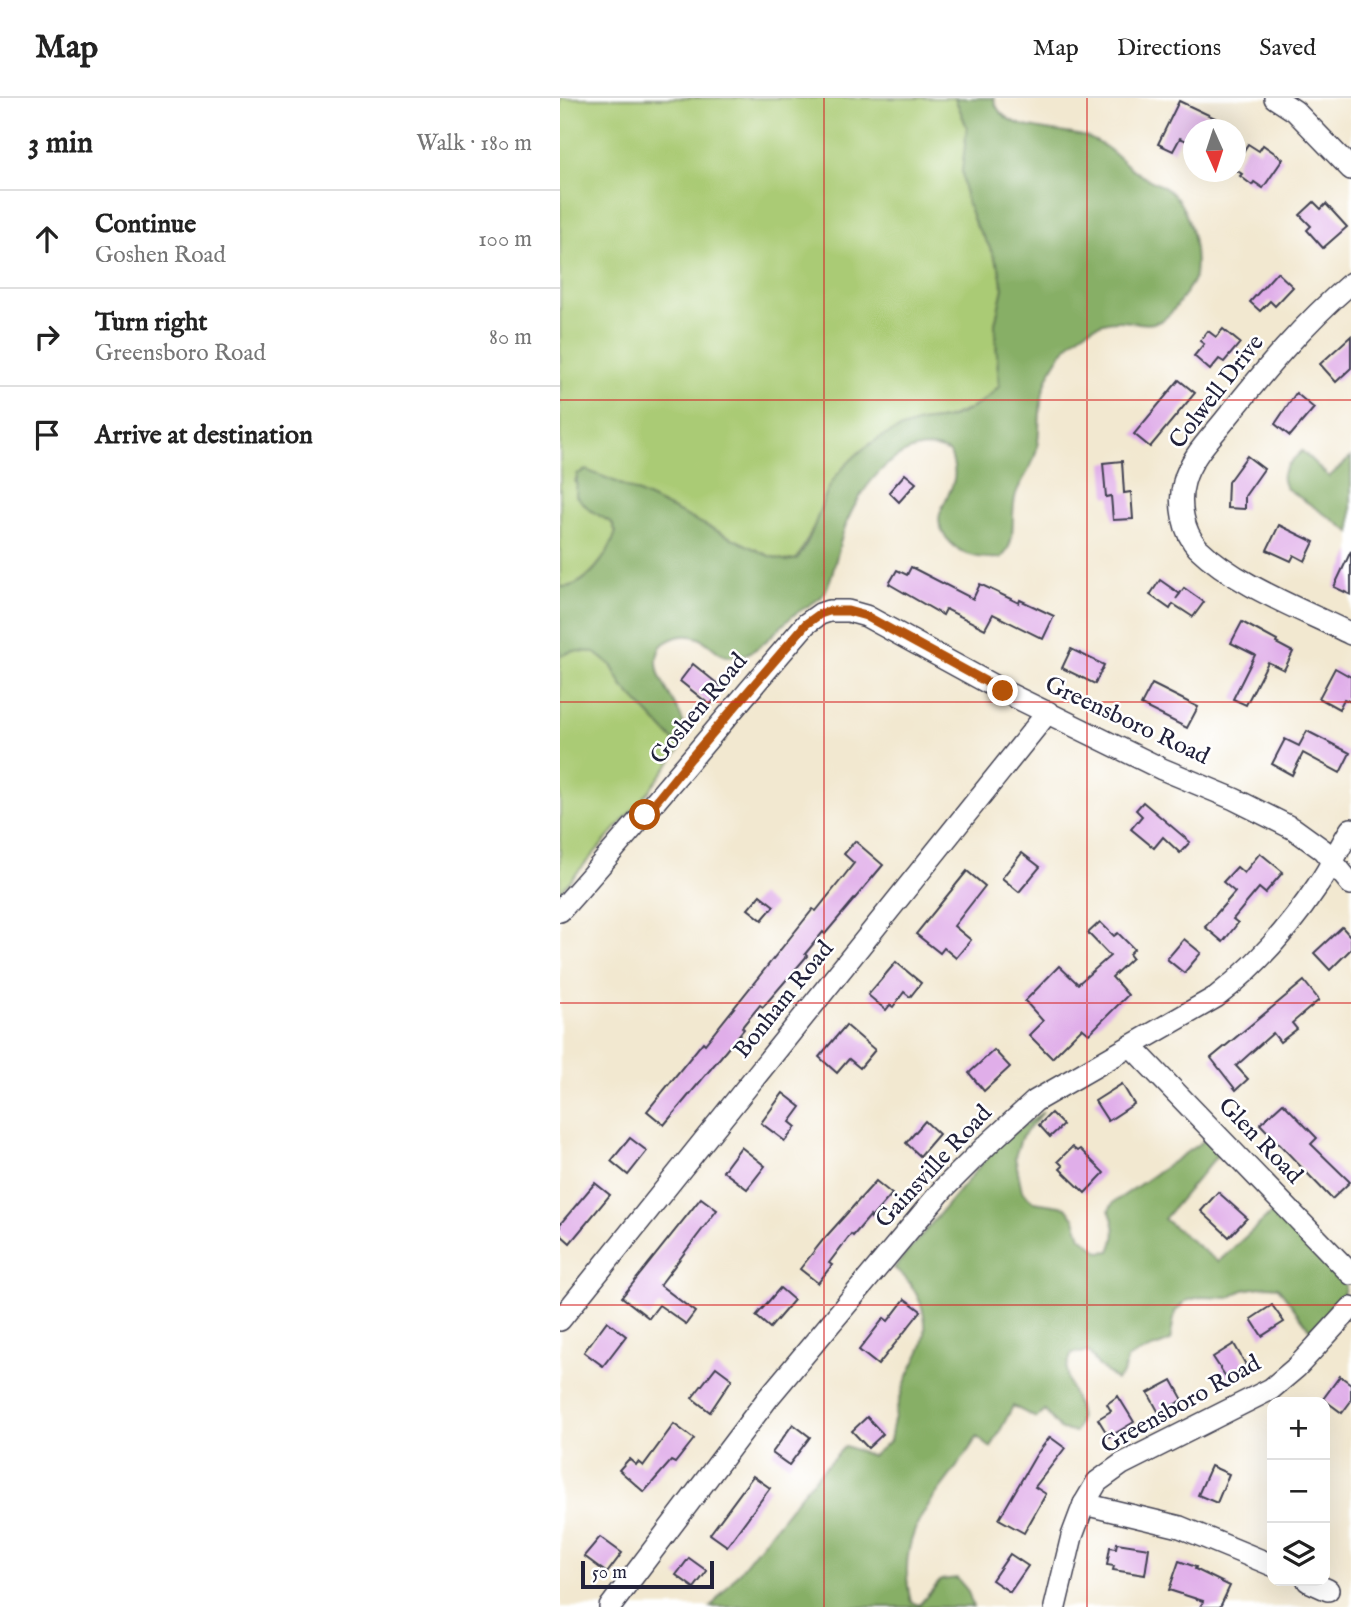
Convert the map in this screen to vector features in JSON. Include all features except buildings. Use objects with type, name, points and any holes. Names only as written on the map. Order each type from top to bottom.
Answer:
[{"type":"street","points":[[1275,98],[1295,111],[1351,169]]},
{"type":"street","name":"Colwell Drive","points":[[1351,283],[1291,340],[1194,458],[1184,482],[1181,505],[1188,533],[1197,547],[1231,574],[1351,635]]},
{"type":"street","name":"Greensboro Road","points":[[829,611],[848,611],[866,616],[967,672],[1162,769],[1234,799],[1294,829],[1315,842],[1351,884]]},
{"type":"street","name":"Goshen Road","points":[[560,911],[806,624],[829,611]]},
{"type":"street","name":"Bonham Road","points":[[560,1320],[1048,712]]},
{"type":"street","name":"Gainsville Road","points":[[610,1607],[768,1398],[944,1188],[1035,1101],[1216,997],[1253,966],[1312,895],[1351,829]]},
{"type":"street","name":"Glen Road","points":[[1131,1046],[1351,1273]]},
{"type":"street","name":"Greensboro Road","points":[[1055,1607],[1072,1536],[1084,1504],[1097,1482],[1122,1464],[1271,1389],[1297,1367],[1351,1308]]},
{"type":"street","points":[[1084,1504],[1180,1527],[1267,1563]]},
{"type":"street","points":[[1319,1586],[1328,1590]]},
{"type":"green space","points":[[560,98],[955,98],[967,127],[965,145],[975,224],[999,267],[1003,288],[995,324],[999,386],[987,398],[967,410],[945,419],[919,422],[828,488],[818,519],[797,559],[787,561],[769,556],[614,481],[587,471],[578,474],[575,481],[590,510],[612,523],[616,532],[608,550],[587,576],[569,586],[560,587]]},
{"type":"green space","points":[[955,98],[994,98],[998,110],[1019,124],[1086,137],[1110,150],[1142,176],[1168,190],[1180,203],[1191,229],[1196,257],[1193,281],[1175,308],[1163,319],[1150,324],[1118,321],[1101,324],[1072,341],[1061,354],[1044,390],[1036,454],[1016,494],[1012,537],[1007,552],[1001,558],[968,554],[956,548],[943,534],[939,518],[954,479],[952,459],[950,453],[933,448],[916,449],[885,466],[861,496],[845,527],[829,583],[821,597],[791,618],[761,645],[744,655],[734,657],[721,654],[696,637],[677,637],[663,644],[657,659],[658,669],[683,722],[685,735],[681,748],[623,687],[611,665],[594,652],[572,651],[560,656],[560,587],[570,586],[587,576],[602,560],[616,532],[612,523],[590,510],[576,496],[577,474],[586,470],[614,481],[769,556],[787,561],[797,559],[811,534],[830,486],[841,470],[858,454],[881,437],[899,429],[967,411],[993,392],[999,386],[995,324],[1003,288],[999,267],[975,224],[965,196],[962,171],[967,127]]},
{"type":"green space","points":[[1302,451],[1329,477],[1351,457],[1351,532],[1286,488],[1283,482],[1284,472]]},
{"type":"green space","points":[[572,651],[594,651],[611,665],[623,687],[681,748],[649,791],[560,892],[560,656]]},
{"type":"green space","points":[[1043,1112],[1021,1138],[1015,1157],[1022,1191],[1034,1202],[1066,1207],[1075,1219],[1081,1237],[1100,1252],[1110,1251],[1114,1240],[1114,1226],[1109,1210],[1113,1203],[1206,1139],[1221,1151],[1164,1219],[1218,1262],[1277,1208],[1344,1278],[1344,1293],[1340,1300],[1310,1330],[1278,1287],[1243,1290],[1229,1298],[1200,1297],[1186,1301],[1175,1312],[1170,1341],[1127,1359],[1123,1374],[1116,1380],[1098,1365],[1089,1352],[1072,1353],[1067,1370],[1080,1416],[1075,1432],[1061,1430],[1045,1411],[1036,1418],[1013,1406],[991,1448],[977,1437],[924,1513],[914,1532],[908,1552],[907,1575],[911,1602],[919,1605],[941,1580],[957,1578],[968,1591],[973,1607],[711,1607],[810,1483],[845,1446],[872,1456],[890,1441],[900,1397],[923,1344],[925,1333],[920,1301],[909,1282],[894,1268],[999,1143]]},
{"type":"route","points":[[645,815],[806,624],[820,614],[848,611],[866,616],[1003,691]]}]
